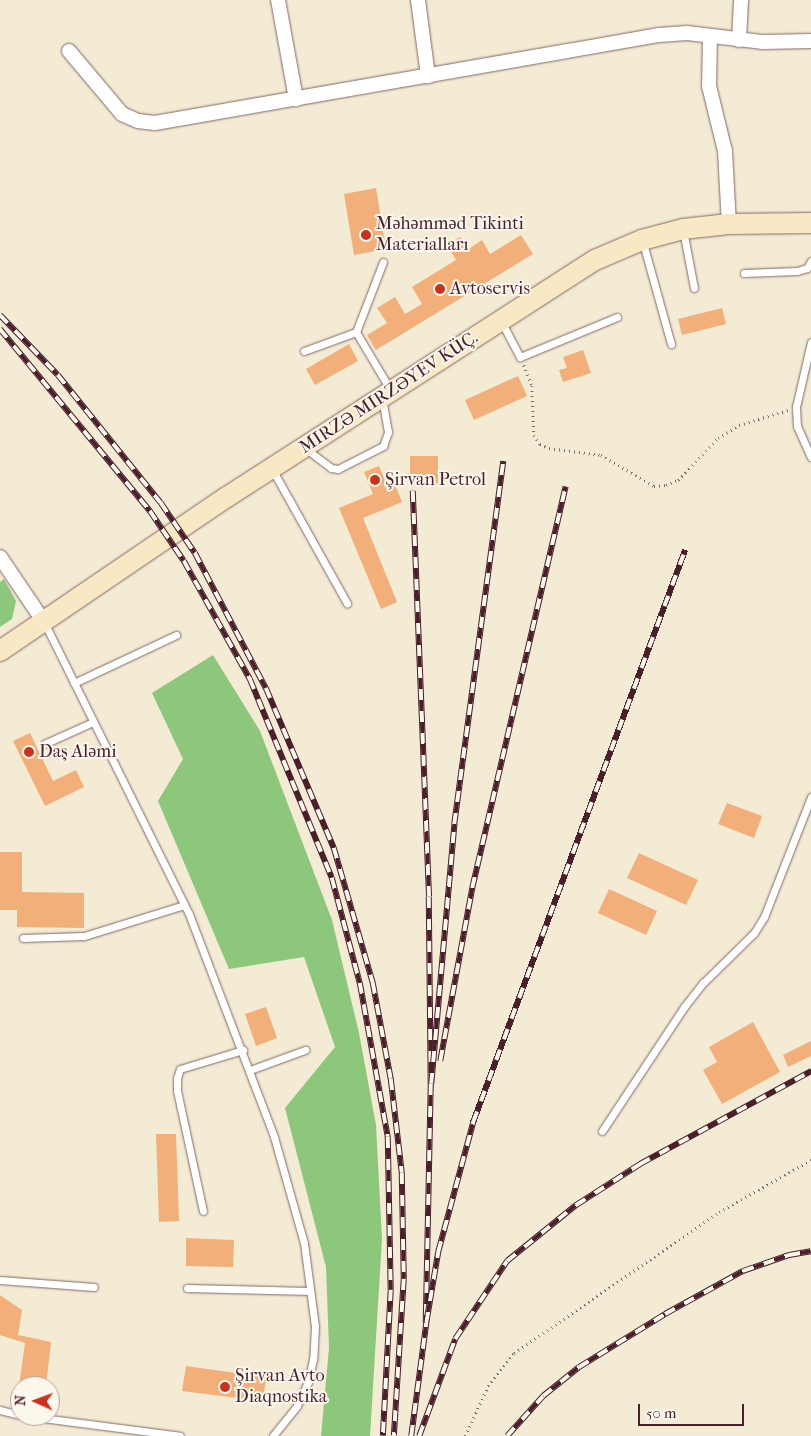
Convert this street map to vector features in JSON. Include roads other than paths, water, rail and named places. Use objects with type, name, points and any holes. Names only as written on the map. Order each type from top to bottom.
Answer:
[{"type":"main road","name":"MIRZƏ MIRZƏYEV KÜÇ.","points":[[0,651],[271,469],[595,260],[642,240],[683,229],[728,224],[811,223]]},
{"type":"street","points":[[278,0],[296,99]]},
{"type":"street","points":[[418,0],[428,76]]},
{"type":"street","points":[[739,40],[741,0]]},
{"type":"street","points":[[69,51],[122,114],[138,121],[155,123],[659,35],[710,36],[739,40],[811,41]]},
{"type":"street","points":[[710,36],[709,86],[725,152],[728,224]]},
{"type":"street","points":[[2,565],[44,622]]},
{"type":"lane","points":[[683,229],[694,288]]},
{"type":"lane","points":[[642,240],[671,344]]},
{"type":"lane","points":[[744,273],[797,271],[807,268],[811,261]]},
{"type":"lane","points":[[304,448],[331,468],[338,469],[383,446],[388,432],[387,394],[356,332],[383,262]]},
{"type":"lane","points":[[501,321],[520,357],[616,318]]},
{"type":"lane","points":[[304,352],[356,332]]},
{"type":"lane","points":[[811,342],[796,407],[797,426],[811,457]]},
{"type":"lane","points":[[271,469],[347,603]]},
{"type":"lane","points":[[44,622],[184,906],[243,1050],[274,1137],[304,1244],[315,1326],[308,1382],[297,1406],[273,1436]]},
{"type":"lane","points":[[74,684],[176,635]]},
{"type":"lane","points":[[44,744],[94,722]]},
{"type":"lane","points":[[602,1131],[684,1007],[703,983],[754,933],[764,917],[811,797]]},
{"type":"lane","points":[[23,938],[84,936],[184,906]]},
{"type":"lane","points":[[204,1211],[177,1091],[177,1078],[180,1069],[243,1050]]},
{"type":"lane","points":[[250,1070],[305,1050]]},
{"type":"lane","points":[[0,1280],[94,1287]]},
{"type":"lane","points":[[187,1288],[310,1291]]},
{"type":"lane","points":[[60,1420],[180,1436]]},
{"type":"railway","points":[[0,315],[58,375],[161,503],[195,553],[266,688],[334,848],[373,983],[391,1079],[402,1173],[404,1279],[394,1436]]},
{"type":"railway","points":[[0,329],[150,511],[184,561],[250,679],[332,878],[360,983],[388,1137],[391,1290],[383,1436]]},
{"type":"railway","points":[[413,491],[429,897],[431,1084],[454,824],[503,461]]},
{"type":"railway","points":[[440,1061],[472,888],[565,487]]},
{"type":"railway","points":[[431,1084],[426,1323],[438,1252],[473,1122],[685,550]]},
{"type":"railway","points":[[419,1436],[455,1339],[507,1261],[576,1205],[640,1164],[811,1071]]},
{"type":"railway","points":[[507,1436],[543,1396],[579,1367],[665,1314],[743,1271],[789,1255],[811,1251]]},
{"type":"railway","points":[[411,1436],[426,1323]]},
{"type":"place","name":"Məhəmməd Tikinti Materialları","points":[[366,235]]},
{"type":"place","name":"Avtoservis","points":[[440,289]]},
{"type":"place","name":"Şirvan Petrol","points":[[375,480]]},
{"type":"place","name":"Daş Aləmi","points":[[29,752]]},
{"type":"place","name":"Şirvan Avto Diaqnostika","points":[[225,1387]]}]
